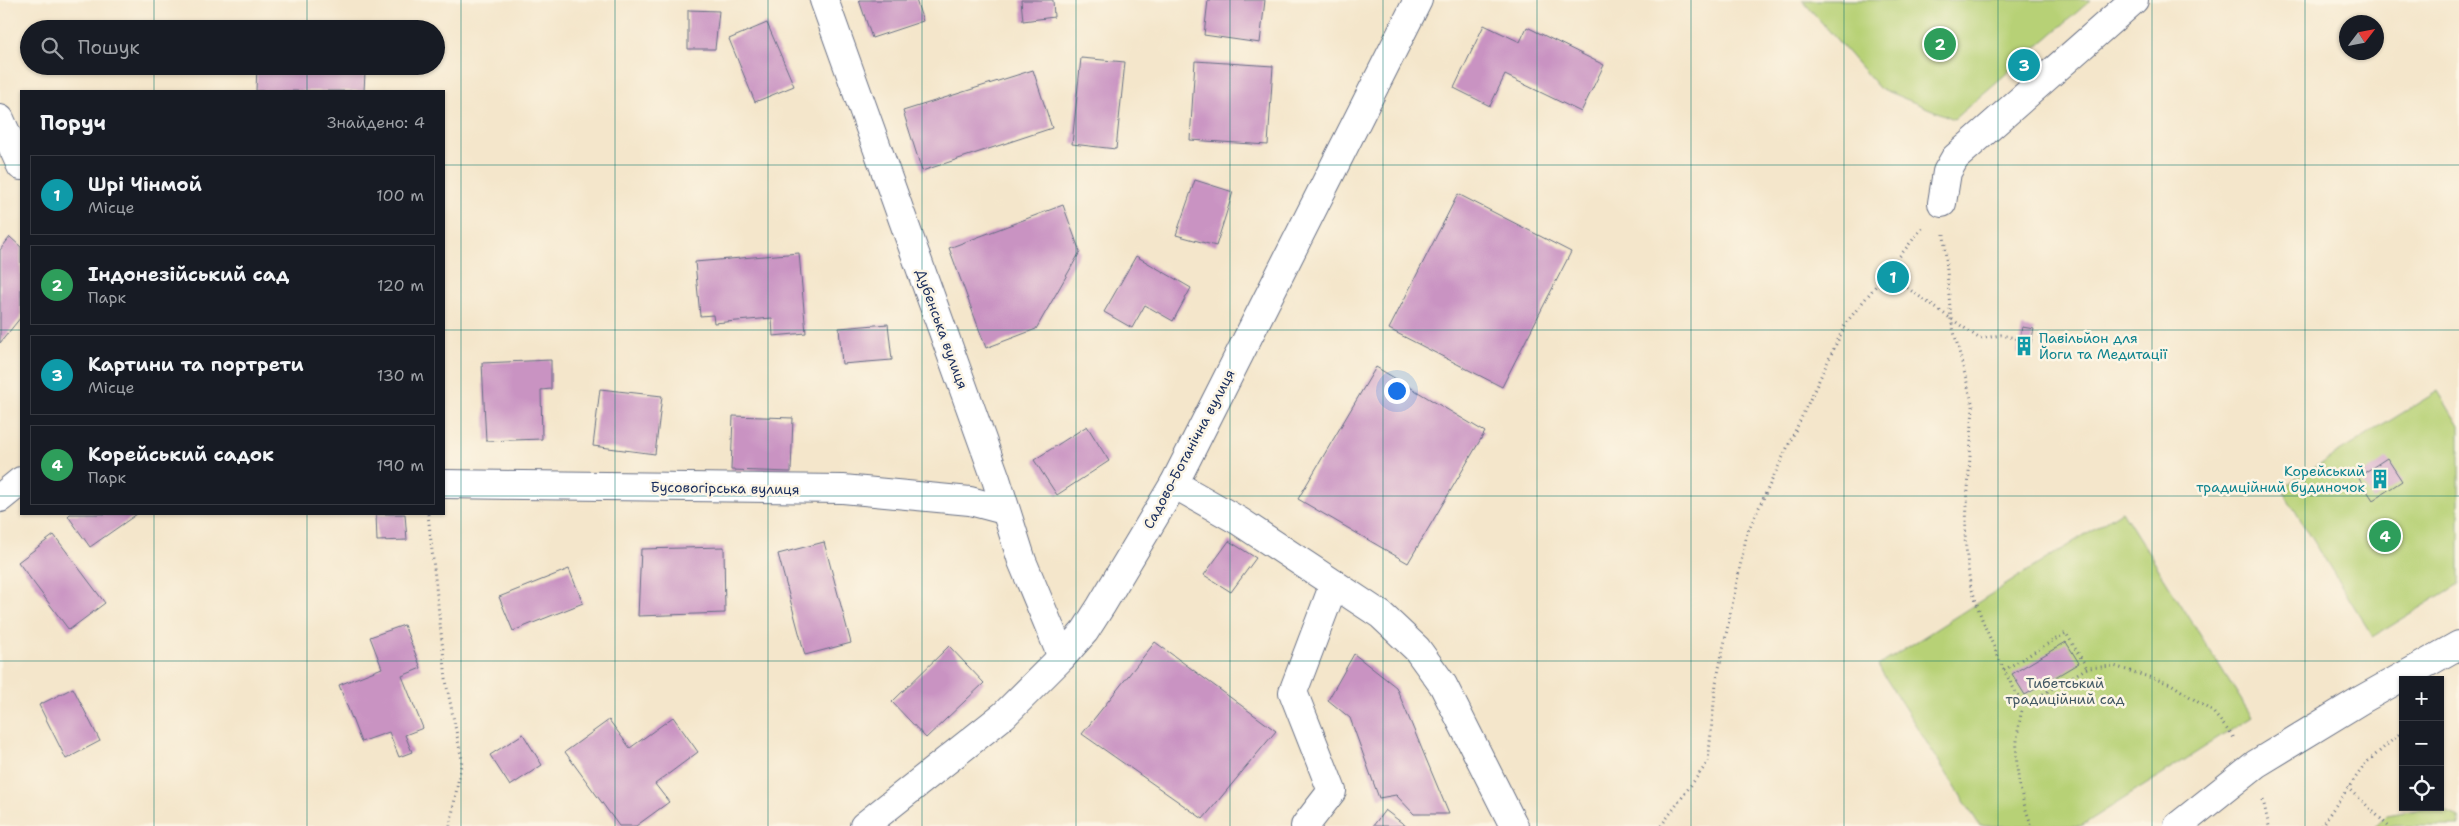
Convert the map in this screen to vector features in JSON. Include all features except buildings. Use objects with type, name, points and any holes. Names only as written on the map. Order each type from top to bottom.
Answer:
[{"type":"street","name":"Дубенська вулиця","points":[[824,0],[996,479],[1004,510],[1022,561],[1062,657]]},
{"type":"street","name":"Садово-Ботанічна вулиця","points":[[864,826],[1004,715],[1085,631],[1174,484],[1418,0]]},
{"type":"street","points":[[1942,203],[1947,172],[1955,158],[2134,0]]},
{"type":"street","points":[[0,119],[20,164]]},
{"type":"street","points":[[0,498],[20,481]]},
{"type":"street","name":"Бусовогірська вулиця","points":[[445,484],[843,489],[970,500],[1004,510]]},
{"type":"street","points":[[1174,484],[1239,521],[1381,615],[1417,649],[1443,685],[1514,826]]},
{"type":"street","points":[[1305,826],[1332,791],[1293,692],[1334,584]]},
{"type":"street","points":[[2178,826],[2256,764],[2361,700],[2459,644]]},
{"type":"path","points":[[1942,203],[1951,320],[1973,406],[1965,538],[1970,584],[1983,622],[2004,670],[2023,706],[2016,732],[2016,761],[2024,803],[2032,826]]},
{"type":"path","points":[[1662,826],[1708,762],[1716,683],[1747,532],[1846,323],[1942,203]]},
{"type":"path","points":[[1903,286],[1980,339],[2001,335],[2020,339]]},
{"type":"path","points":[[428,515],[447,687],[462,760],[450,826]]},
{"type":"path","points":[[2004,670],[2066,633],[2087,668]]},
{"type":"path","points":[[2023,706],[2087,668],[2114,666],[2170,684],[2212,712],[2256,764]]},
{"type":"path","points":[[2321,826],[2366,763],[2399,734]]},
{"type":"path","points":[[2348,787],[2388,826]]},
{"type":"green space","points":[[1802,0],[2091,0],[1954,119],[1879,88]]},
{"type":"green space","points":[[2438,391],[2459,426],[2459,584],[2373,637],[2281,488]]},
{"type":"green space","name":"Тибетський традиційний сад","points":[[2122,511],[2252,717],[2081,826],[1980,826],[1878,666]]},
{"type":"green space","points":[[2410,811],[2443,811],[2459,818],[2459,826],[2375,826],[2386,815]]},
{"type":"place","name":"Індонезійський сад","points":[[1940,44]]},
{"type":"place","name":"Картини та портрети","points":[[2024,65]]},
{"type":"place","name":"Шрі Чінмой","points":[[1893,277]]},
{"type":"place","name":"Павільйон для Йоги та Медитації","points":[[2024,346]]},
{"type":"place","name":"Корейський традиційний будиночок","points":[[2380,479]]},
{"type":"place","name":"Корейський садок","points":[[2385,536]]}]
